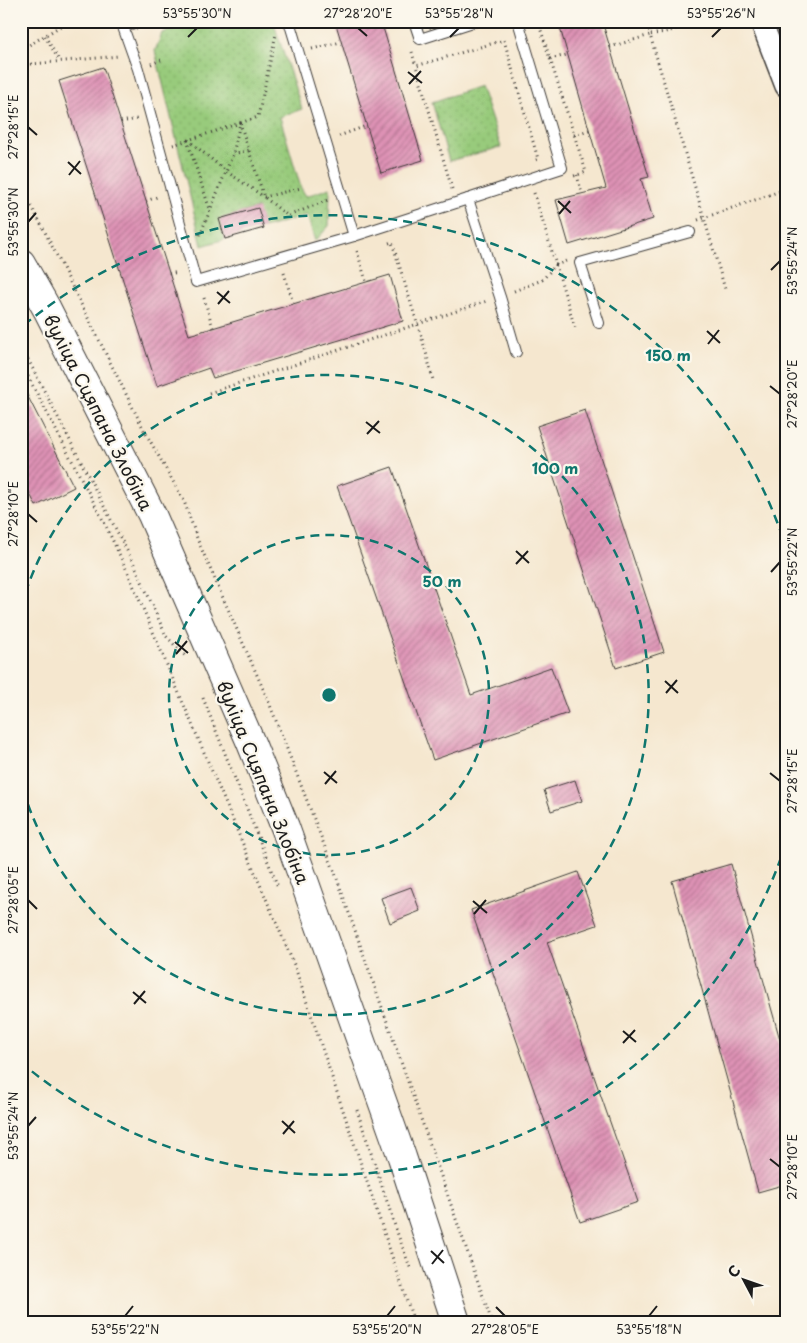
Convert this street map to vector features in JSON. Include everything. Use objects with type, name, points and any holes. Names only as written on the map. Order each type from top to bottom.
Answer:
[{"type":"street","points":[[761,21],[786,86]]},
{"type":"street","name":"вуліца Сцяпана Злобіна","points":[[21,263],[47,309],[152,515],[252,743],[285,827],[402,1157],[456,1322]]},
{"type":"lane","points":[[144,21],[123,27],[138,69],[196,282],[354,236],[562,168],[518,21]]},
{"type":"lane","points":[[289,21],[354,236]]},
{"type":"lane","points":[[414,21],[420,39],[476,21]]},
{"type":"lane","points":[[468,199],[516,352]]},
{"type":"lane","points":[[599,323],[580,263],[690,232]]},
{"type":"path","points":[[53,21],[57,28]]},
{"type":"path","points":[[21,50],[69,21]]},
{"type":"path","points":[[649,21],[650,35],[725,289]]},
{"type":"path","points":[[610,47],[670,31],[696,21]]},
{"type":"path","points":[[188,140],[258,118],[277,31]]},
{"type":"path","points":[[45,36],[60,62]]},
{"type":"path","points":[[452,190],[416,66],[504,40],[538,159],[527,163],[556,265],[570,259]]},
{"type":"path","points":[[310,50],[341,42]]},
{"type":"path","points":[[21,65],[124,55]]},
{"type":"path","points":[[550,59],[567,55]]},
{"type":"path","points":[[138,69],[161,60]]},
{"type":"path","points":[[121,122],[142,118]]},
{"type":"path","points":[[240,123],[264,197]]},
{"type":"path","points":[[200,236],[233,154],[240,123]]},
{"type":"path","points":[[336,137],[366,126]]},
{"type":"path","points":[[574,135],[589,130]]},
{"type":"path","points":[[188,140],[288,216],[342,195]]},
{"type":"path","points":[[188,140],[210,211]]},
{"type":"path","points":[[233,154],[249,150]]},
{"type":"path","points":[[577,175],[582,194]]},
{"type":"path","points":[[264,197],[301,188]]},
{"type":"path","points":[[694,221],[786,189]]},
{"type":"path","points":[[146,201],[163,196]]},
{"type":"path","points":[[354,236],[366,282]]},
{"type":"path","points":[[383,244],[392,242],[434,380]]},
{"type":"path","points":[[348,254],[358,252]]},
{"type":"path","points":[[293,270],[284,273],[293,303]]},
{"type":"path","points":[[199,299],[213,295]]},
{"type":"path","points":[[204,298],[213,328]]},
{"type":"path","points":[[209,393],[418,325]]},
{"type":"path","points":[[21,346],[136,568],[166,636],[186,657]]},
{"type":"path","points":[[21,363],[105,524],[128,573],[295,967],[414,1322]]},
{"type":"path","points":[[201,693],[281,894]]},
{"type":"path","points":[[357,1109],[397,1232],[414,1277]]},
{"type":"green space","points":[[202,21],[273,21],[302,109],[280,117],[301,188],[306,196],[330,188],[329,226],[315,241],[307,215],[264,228],[257,208],[220,219],[225,239],[202,246],[155,51],[162,33]]},
{"type":"green space","points":[[480,86],[501,147],[449,161],[432,102]]},
{"type":"building","points":[[335,21],[381,21],[423,160],[381,173]]},
{"type":"building","points":[[558,21],[602,21],[649,177],[641,179],[653,219],[569,245],[556,200],[606,188]]},
{"type":"building","points":[[103,67],[189,335],[390,275],[403,321],[213,378],[209,368],[157,386],[59,81]]},
{"type":"building","points":[[258,208],[264,228],[225,239],[219,219]]},
{"type":"building","points":[[21,383],[74,487],[36,506],[21,476]]},
{"type":"building","points":[[585,410],[664,652],[616,668],[537,426]]},
{"type":"building","points":[[392,467],[471,695],[551,667],[568,713],[433,760],[337,486]]},
{"type":"building","points":[[575,780],[582,801],[551,811],[544,790]]},
{"type":"building","points":[[731,864],[786,1061],[786,1184],[758,1192],[672,881]]},
{"type":"building","points":[[578,872],[597,925],[547,942],[638,1202],[580,1222],[471,910]]},
{"type":"building","points":[[411,887],[420,911],[390,923],[381,898]]}]
